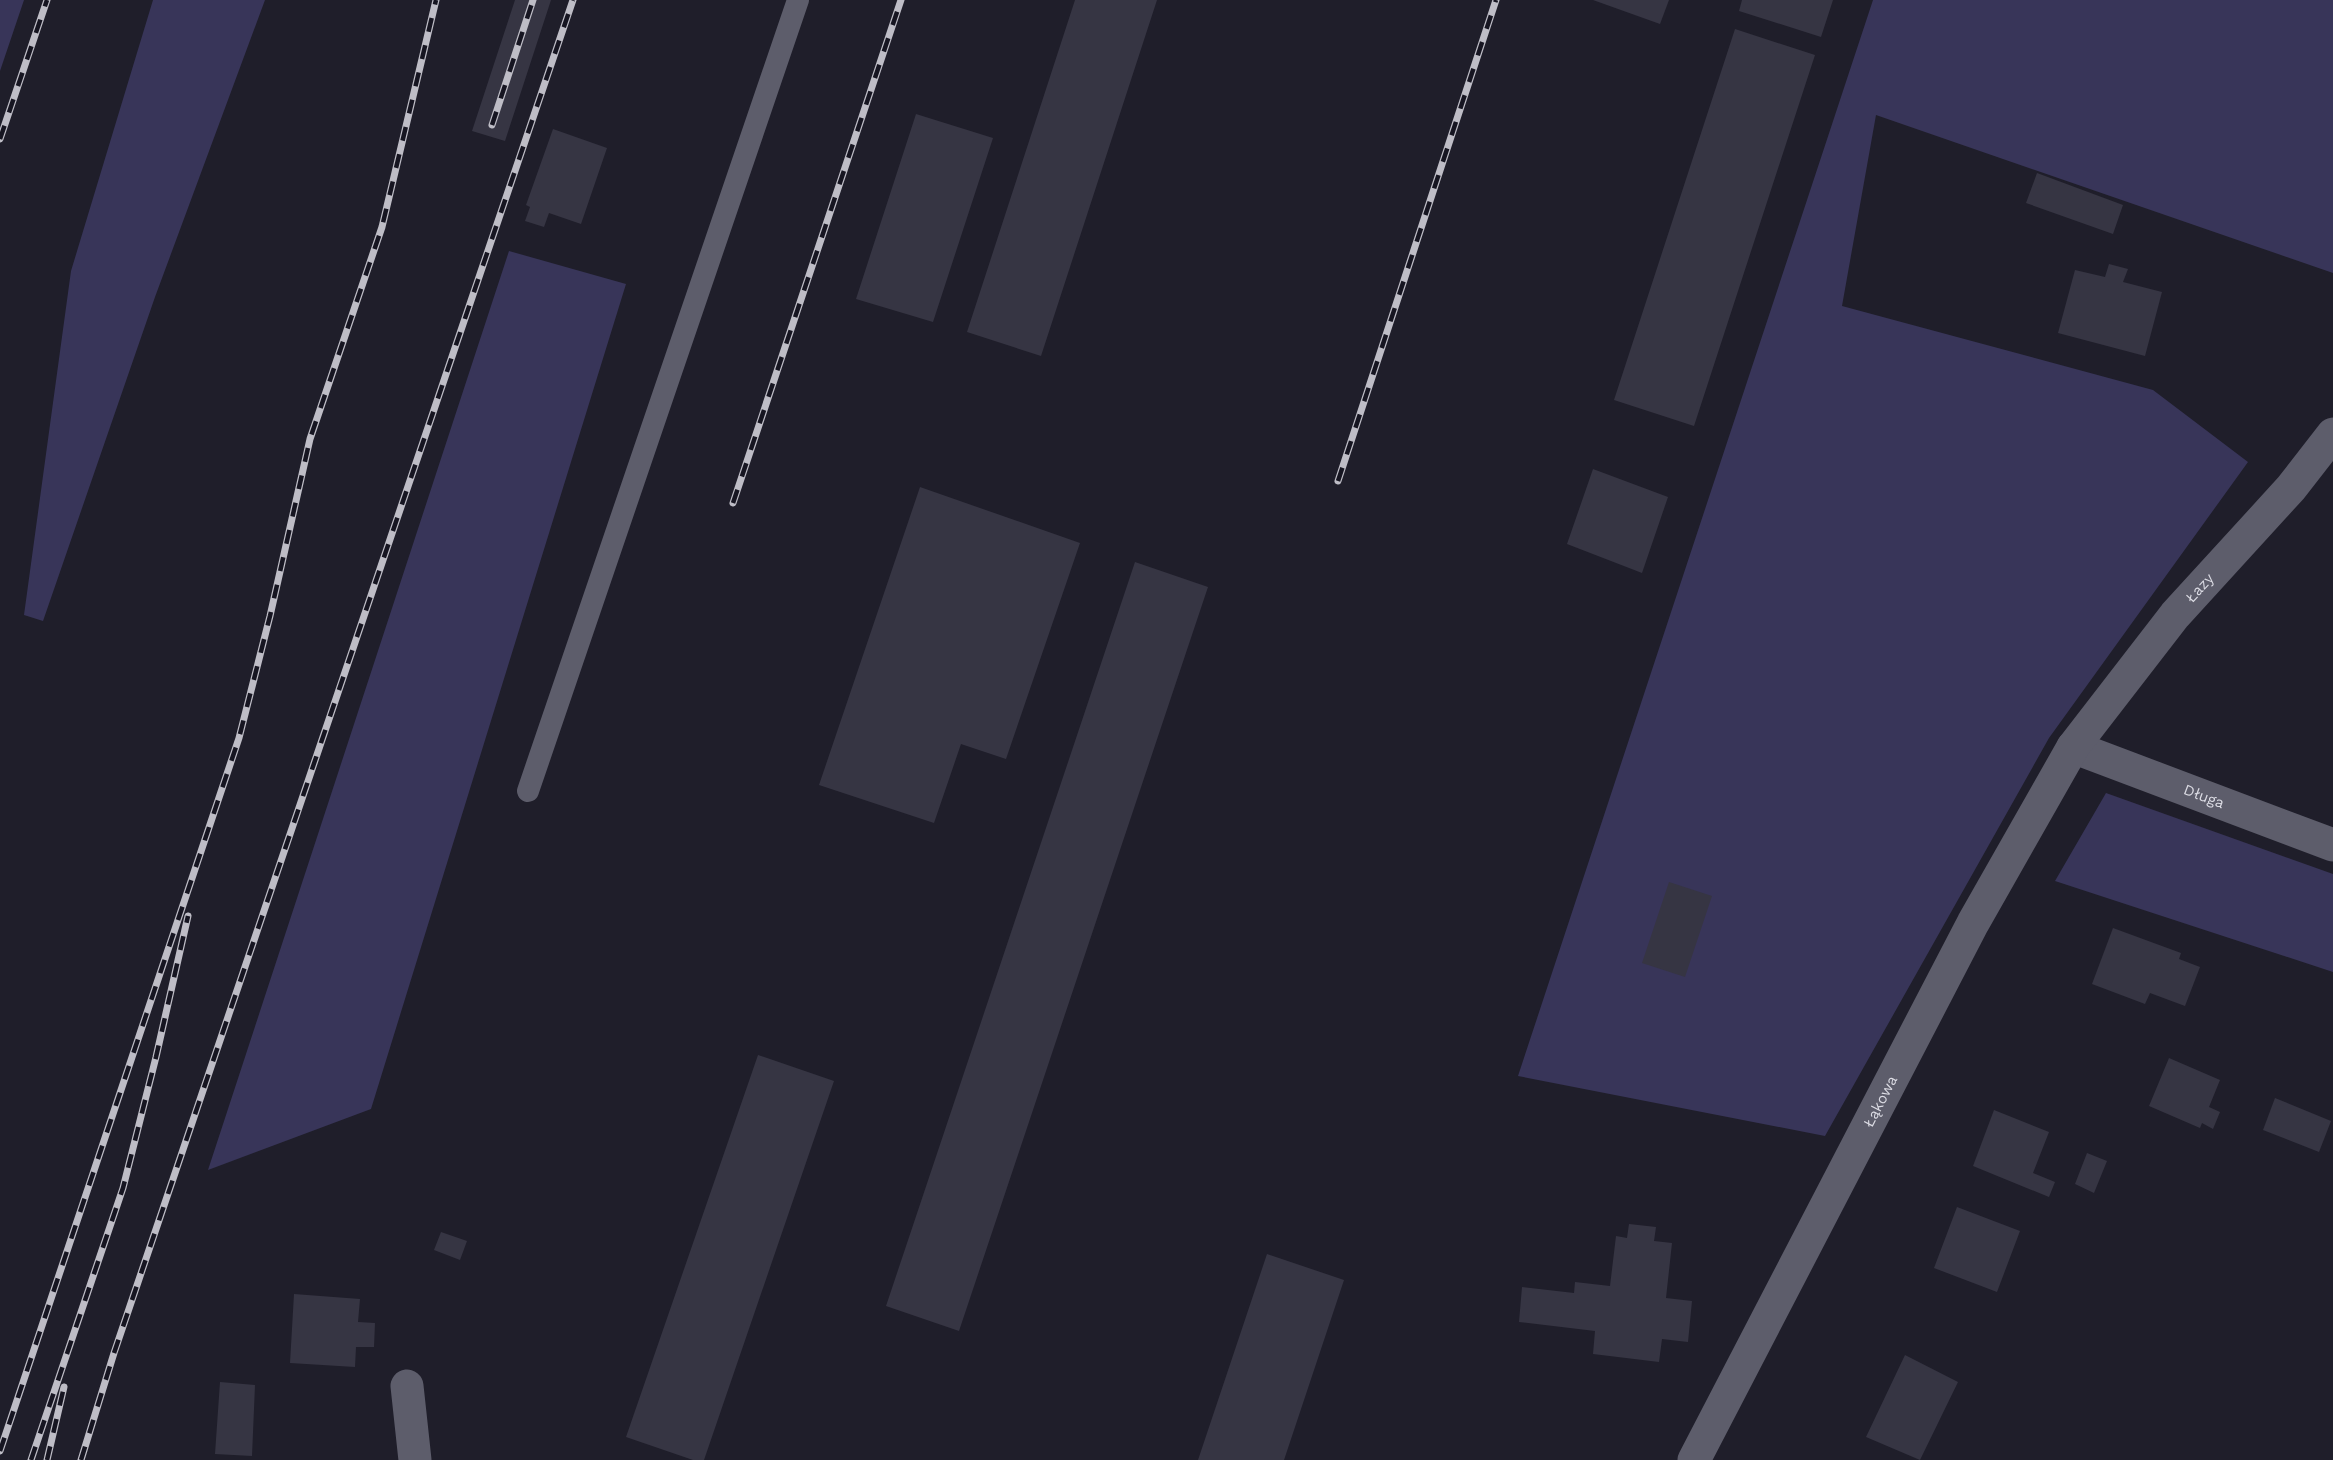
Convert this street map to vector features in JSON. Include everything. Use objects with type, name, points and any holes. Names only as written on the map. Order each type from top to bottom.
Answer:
[{"type":"street","name":"Łazy","points":[[2073,747],[2175,615],[2291,488],[2333,434]]},
{"type":"street","name":"Długa","points":[[2073,747],[2333,845]]},
{"type":"street","name":"Łąkowa","points":[[1694,1460],[1972,923],[2073,747]]},
{"type":"street","points":[[407,1386],[415,1460]]},
{"type":"lane","points":[[528,791],[798,0]]},
{"type":"shaded area","points":[[0,0],[24,0],[0,71]]},
{"type":"shaded area","points":[[153,0],[265,0],[155,297],[43,621],[24,615],[71,271]]},
{"type":"shaded area","points":[[1873,0],[2333,0],[2333,273],[1876,115],[1842,306],[2153,390],[2248,462],[2049,738],[1825,1136],[1518,1076]]},
{"type":"shaded area","points":[[509,251],[626,284],[371,1109],[208,1170]]},
{"type":"shaded area","points":[[2106,793],[2333,874],[2333,972],[2055,881]]},
{"type":"building","points":[[515,0],[551,0],[505,141],[472,131]]},
{"type":"building","points":[[1075,0],[1157,0],[1041,356],[967,332]]},
{"type":"building","points":[[1593,0],[1669,0],[1660,24]]},
{"type":"building","points":[[1742,0],[1833,0],[1821,37],[1739,11]]},
{"type":"building","points":[[1735,29],[1815,55],[1694,426],[1614,400]]},
{"type":"building","points":[[916,114],[993,138],[933,322],[856,299]]},
{"type":"building","points":[[553,129],[607,148],[581,224],[549,213],[544,227],[525,221],[530,207],[526,205]]},
{"type":"building","points":[[2037,173],[2123,205],[2113,234],[2026,203]]},
{"type":"building","points":[[2109,264],[2128,269],[2123,282],[2162,292],[2145,356],[2058,333],[2075,270],[2105,277]]},
{"type":"building","points":[[1593,469],[1668,497],[1642,573],[1567,544]]},
{"type":"building","points":[[920,487],[1080,543],[1006,759],[961,744],[934,823],[819,785]]},
{"type":"building","points":[[1135,562],[1208,587],[959,1331],[886,1306]]},
{"type":"building","points":[[1669,882],[1712,896],[1685,977],[1642,963]]},
{"type":"building","points":[[2113,928],[2181,953],[2179,959],[2200,967],[2185,1006],[2150,993],[2145,1004],[2092,984]]},
{"type":"building","points":[[758,1055],[834,1081],[704,1460],[693,1460],[626,1437]]},
{"type":"building","points":[[2169,1058],[2220,1080],[2209,1107],[2220,1112],[2213,1129],[2202,1123],[2200,1128],[2149,1106]]},
{"type":"building","points":[[2275,1098],[2331,1121],[2319,1152],[2263,1130]]},
{"type":"building","points":[[1994,1110],[2049,1132],[2033,1173],[2055,1182],[2049,1197],[1973,1166]]},
{"type":"building","points":[[2087,1153],[2107,1161],[2094,1193],[2075,1184]]},
{"type":"building","points":[[1957,1207],[2020,1231],[1997,1292],[1934,1268]]},
{"type":"building","points":[[1629,1224],[1656,1227],[1654,1241],[1672,1243],[1666,1298],[1692,1301],[1688,1342],[1662,1339],[1659,1362],[1593,1354],[1595,1331],[1519,1322],[1522,1287],[1574,1293],[1575,1282],[1610,1286],[1616,1236],[1627,1238]]},
{"type":"building","points":[[441,1232],[467,1241],[460,1260],[434,1250]]},
{"type":"building","points":[[1267,1254],[1344,1280],[1284,1460],[1198,1460]]},
{"type":"building","points":[[294,1294],[360,1299],[358,1322],[375,1323],[374,1347],[356,1347],[355,1367],[290,1363]]},
{"type":"building","points":[[1905,1355],[1958,1382],[1920,1460],[1866,1437]]},
{"type":"building","points":[[220,1382],[255,1385],[252,1456],[215,1454]]},
{"type":"railway","points":[[0,139],[47,0]]},
{"type":"railway","points":[[0,1451],[239,738],[270,616],[310,439],[382,227],[436,0]]},
{"type":"railway","points":[[492,125],[533,0]]},
{"type":"railway","points":[[81,1460],[114,1353],[573,0]]},
{"type":"railway","points":[[733,503],[901,0]]},
{"type":"railway","points":[[1338,481],[1496,0]]},
{"type":"railway","points":[[31,1460],[123,1188],[188,916]]},
{"type":"railway","points":[[47,1460],[64,1387]]}]
